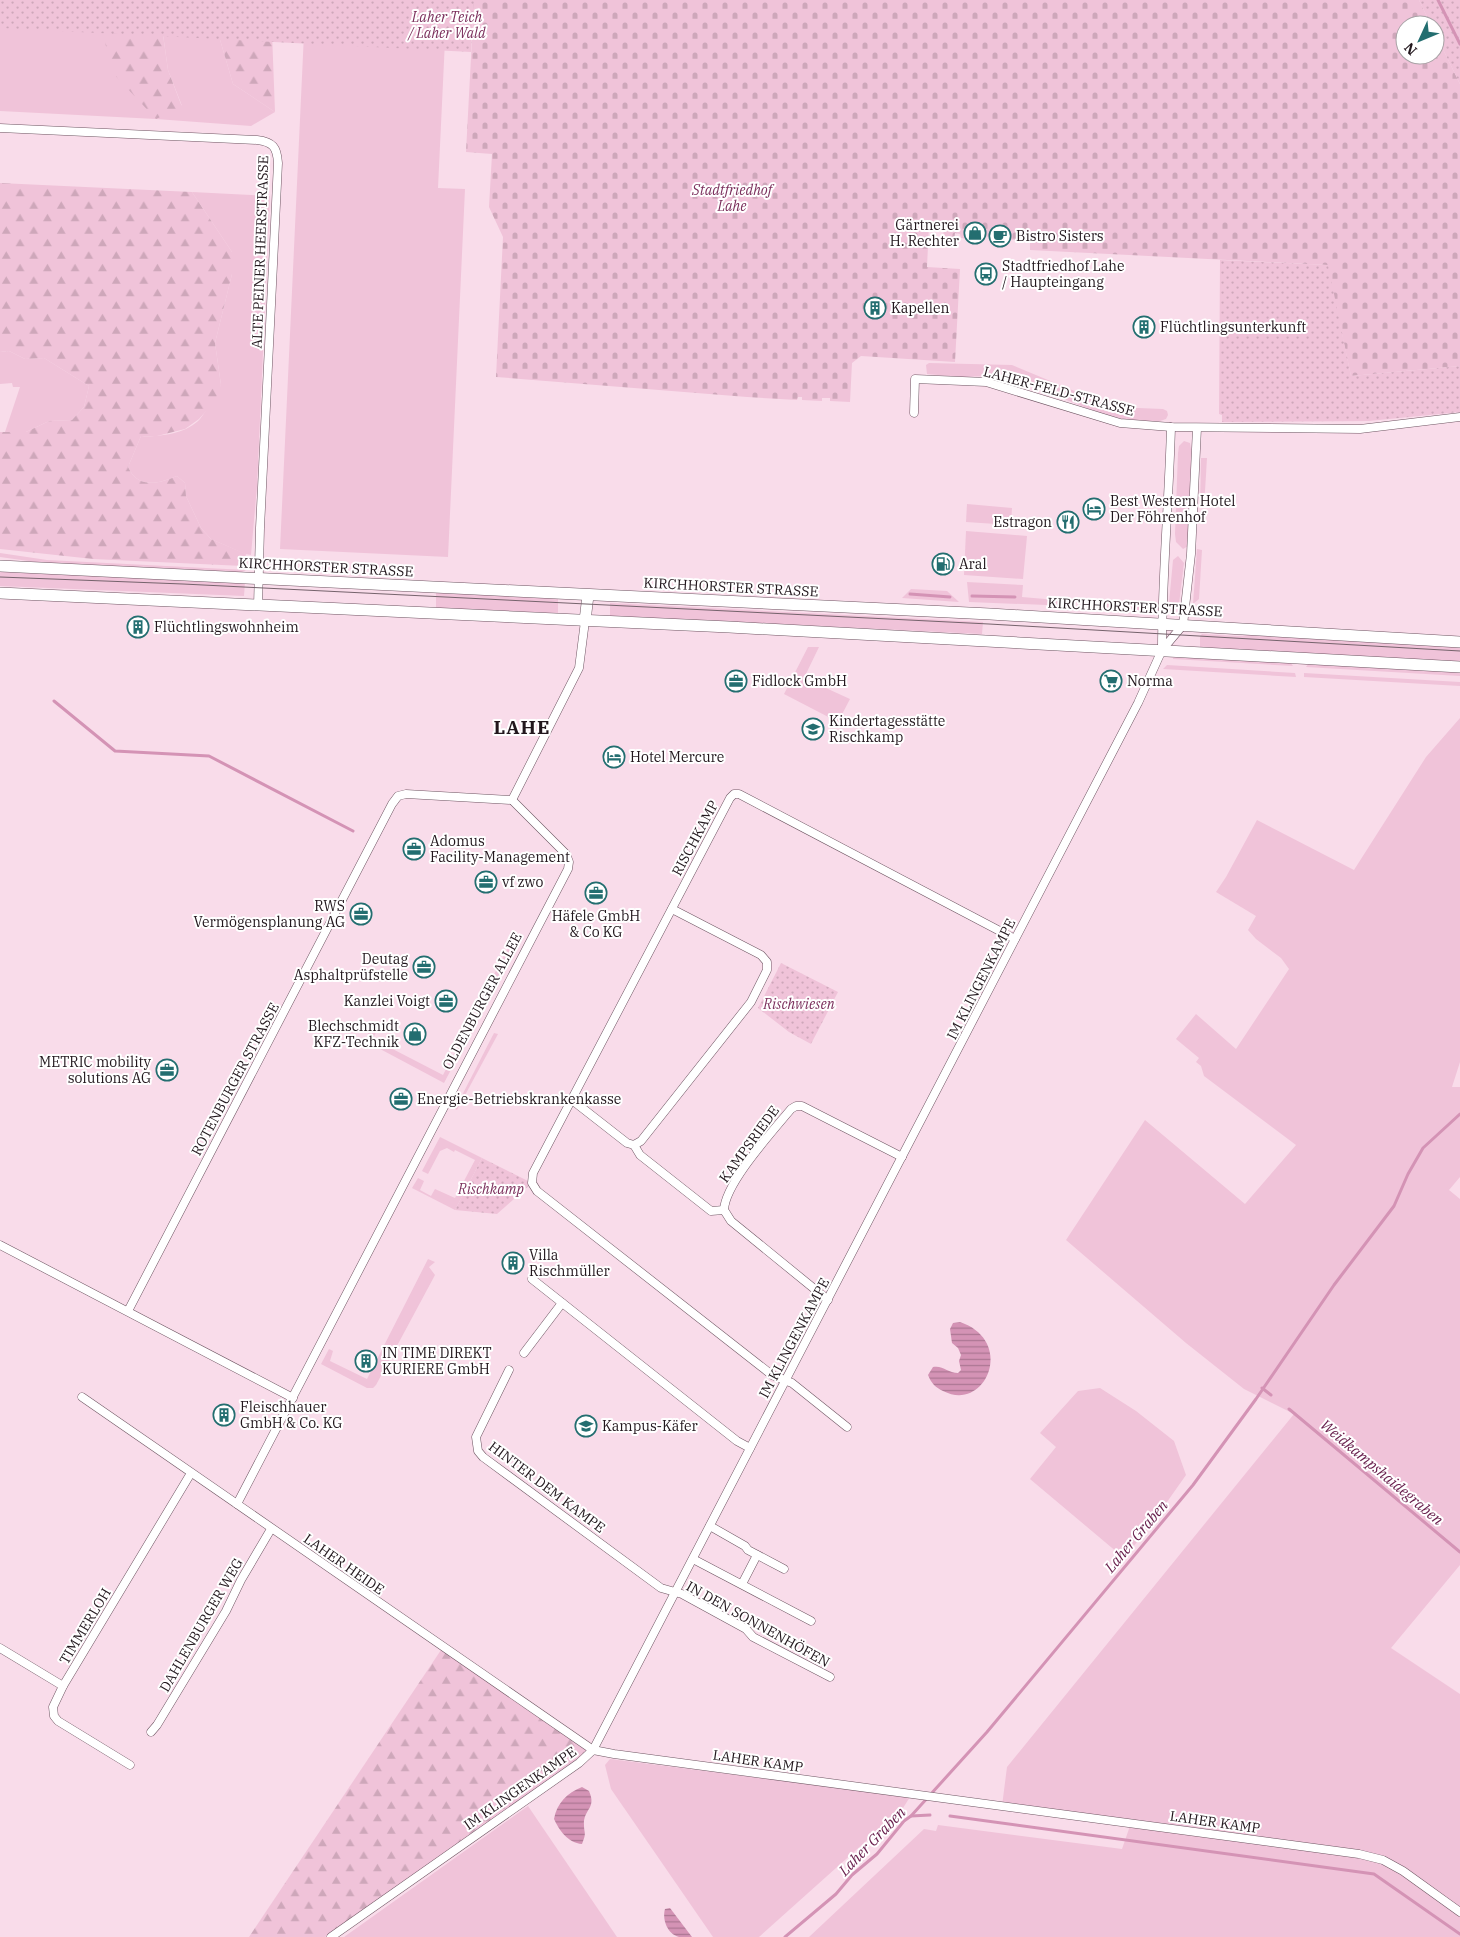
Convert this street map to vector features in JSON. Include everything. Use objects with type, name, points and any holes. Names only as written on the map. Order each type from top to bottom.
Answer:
[{"type":"main road","name":"KIRCHHORSTER STRASSE","points":[[0,566],[1183,625],[1460,642]]},
{"type":"main road","points":[[0,593],[996,641],[1128,650],[1162,650],[1460,667]]},
{"type":"main road","points":[[585,621],[588,595]]},
{"type":"street","name":"ALTE PEINER HEERSTRASSE","points":[[0,128],[257,140],[268,142],[275,146],[278,153],[278,163],[258,606]]},
{"type":"street","name":"LAHER-FELD-STRASSE","points":[[914,413],[916,379],[986,382],[1120,423],[1171,427],[1360,429],[1460,417]]},
{"type":"street","points":[[1162,650],[1171,427]]},
{"type":"street","points":[[1162,650],[1183,625],[1191,554],[1197,428]]},
{"type":"street","points":[[512,800],[579,668],[585,621]]},
{"type":"street","name":"IM KLINGENKAMPE","points":[[331,1937],[580,1763],[593,1750],[1138,703],[1162,650]]},
{"type":"street","name":"ROTENBURGER STRASSE","points":[[128,1311],[392,804],[398,796],[406,794],[512,800]]},
{"type":"street","name":"RISCHKAMP","points":[[846,1427],[792,1383],[772,1374],[537,1191],[532,1183],[534,1173],[730,798],[734,794],[739,794],[1015,939]]},
{"type":"street","name":"OLDENBURGER ALLEE","points":[[237,1504],[568,870],[569,862],[566,854],[512,800]]},
{"type":"street","points":[[634,1145],[641,1141],[751,1002],[767,970],[767,962],[762,955],[672,909]]},
{"type":"street","points":[[572,1100],[627,1143],[634,1145],[640,1155],[711,1211],[724,1210],[731,1221],[828,1300]]},
{"type":"street","name":"KAMPSRIEDE","points":[[724,1210],[726,1197],[742,1172],[791,1109],[796,1106],[802,1106],[902,1158]]},
{"type":"street","points":[[0,1245],[292,1398]]},
{"type":"street","points":[[532,1279],[737,1441],[750,1448]]},
{"type":"street","points":[[524,1353],[562,1303]]},
{"type":"street","name":"HINTER DEM KAMPE","points":[[509,1370],[478,1430],[476,1444],[478,1451],[490,1462],[661,1588],[675,1592]]},
{"type":"street","name":"LAHER HEIDE","points":[[82,1397],[593,1750]]},
{"type":"street","name":"TIMMERLOH","points":[[130,1765],[54,1716],[53,1707],[63,1686],[192,1473]]},
{"type":"street","points":[[710,1526],[735,1539],[746,1546],[748,1550],[784,1569]]},
{"type":"street","name":"DAHLENBURGER WEG","points":[[151,1732],[226,1611],[241,1580],[272,1529]]},
{"type":"street","points":[[742,1584],[757,1555]]},
{"type":"street","points":[[693,1559],[811,1620]]},
{"type":"street","name":"IN DEN SONNENHÖFEN","points":[[675,1592],[746,1629],[753,1637],[830,1677]]},
{"type":"street","points":[[0,1648],[63,1686]]},
{"type":"street","name":"LAHER KAMP","points":[[593,1750],[624,1756],[1359,1854],[1383,1860],[1403,1871],[1460,1912]]},
{"type":"green space","points":[[0,0],[100,0],[182,106],[168,70],[161,20],[216,26],[233,84],[275,112],[251,126],[0,111]]},
{"type":"green space","name":"Laher Teich / Laher Wald","points":[[0,0],[474,0],[471,52],[0,28]]},
{"type":"green space","points":[[100,0],[474,0],[473,23],[423,17],[321,12],[271,6],[275,112],[233,84],[216,26],[161,21],[168,70],[182,107],[156,119],[111,71],[99,12]]},
{"type":"green space","name":"Stadtfriedhof Lahe","points":[[474,0],[1419,0],[1426,15],[1395,15],[1395,65],[1445,65],[1445,53],[1460,84],[1460,366],[1351,376],[1327,265],[1030,250],[1030,241],[968,236],[967,239],[961,238],[960,234],[955,233],[954,241],[943,240],[944,226],[929,225],[927,267],[960,269],[955,362],[861,356],[852,363],[850,402],[830,401],[830,398],[822,398],[822,401],[802,400],[802,397],[798,397],[797,400],[747,397],[496,377],[503,237],[489,207],[492,154],[466,152]]},
{"type":"green space","points":[[1419,0],[1460,0],[1460,84],[1445,53],[1445,15],[1426,15]]},
{"type":"green space","points":[[305,12],[446,19],[438,188],[465,189],[448,557],[280,549]]},
{"type":"green space","points":[[0,183],[192,192],[232,252],[232,274],[215,343],[221,385],[215,401],[199,419],[185,429],[157,436],[141,436],[128,467],[137,479],[143,482],[163,481],[177,476],[185,483],[186,496],[201,528],[211,539],[246,554],[243,566],[93,559],[0,549],[0,432],[26,432],[49,421],[72,420],[84,407],[89,386],[44,358],[25,359],[9,351],[0,352]]},
{"type":"green space","points":[[192,192],[270,196],[257,486],[251,555],[211,539],[201,528],[186,496],[185,483],[177,476],[163,481],[143,482],[132,474],[128,467],[141,436],[156,436],[188,428],[200,419],[221,385],[215,343],[232,274],[232,252]]},
{"type":"green space","points":[[1220,260],[1328,265],[1351,376],[1460,366],[1460,412],[1369,421],[1222,422],[1222,415],[1219,414]]},
{"type":"green space","points":[[9,351],[25,359],[44,358],[89,386],[84,407],[72,420],[49,421],[26,432],[5,432],[20,387],[13,387],[12,383],[0,384],[0,352]]},
{"type":"green space","points":[[929,363],[1012,365],[1113,407],[1163,409],[1167,411],[1168,415],[1166,419],[1160,421],[1139,421],[1120,418],[1101,413],[1007,378],[927,374],[926,365]]},
{"type":"green space","points":[[1184,441],[1190,443],[1192,456],[1188,546],[1183,549],[1176,542],[1175,534],[1178,453],[1179,446]]},
{"type":"green space","points":[[1201,458],[1207,458],[1204,508],[1200,508]]},
{"type":"green space","points":[[967,504],[1012,508],[1011,525],[966,522]]},
{"type":"green space","points":[[966,531],[1027,536],[1023,579],[964,575]]},
{"type":"green space","points":[[1197,549],[1202,550],[1199,599],[1193,604]]},
{"type":"green space","points":[[0,553],[47,560],[246,570],[240,573],[50,564],[0,557]]},
{"type":"green space","points":[[1178,556],[1184,563],[1179,604],[1169,603],[1173,560]]},
{"type":"green space","points":[[0,572],[245,582],[244,596],[0,586]]},
{"type":"green space","points":[[967,582],[1023,585],[1022,597],[1068,601],[1071,606],[969,602]]},
{"type":"green space","points":[[911,589],[947,591],[959,602],[902,598]]},
{"type":"green space","points":[[436,593],[558,597],[558,613],[436,608]]},
{"type":"green space","points":[[1082,602],[1151,607],[1147,612],[1125,611],[1125,609],[1105,607],[1105,610],[1081,606]]},
{"type":"green space","points":[[610,603],[983,622],[982,634],[610,616]]},
{"type":"green space","points":[[1202,634],[1460,646],[1460,662],[1200,647],[1200,636]]},
{"type":"green space","points":[[808,647],[819,647],[804,678],[850,699],[838,722],[784,694]]},
{"type":"green space","points":[[1197,657],[1290,662],[1293,666],[1173,659]]},
{"type":"green space","points":[[1309,663],[1460,672],[1460,676],[1306,667]]},
{"type":"green space","points":[[1167,665],[1295,673],[1296,677],[1163,669]]},
{"type":"green space","points":[[1304,673],[1460,682],[1460,686],[1304,677]]},
{"type":"green space","points":[[1460,718],[1460,1062],[1452,1087],[1460,1087],[1460,1177],[1449,1190],[1460,1199],[1460,1565],[1391,1648],[1460,1694],[1460,1937],[809,1937],[924,1829],[936,1831],[938,1825],[1122,1849],[1131,1823],[1002,1806],[1007,1767],[1294,1414],[1244,1389],[1186,1343],[1066,1240],[1145,1120],[1245,1204],[1296,1145],[1204,1076],[1201,1066],[1196,1062],[1199,1058],[1176,1039],[1196,1014],[1236,1049],[1289,969],[1281,958],[1256,939],[1248,930],[1256,916],[1216,892],[1257,820],[1354,870],[1426,757]]},
{"type":"green space","points":[[514,937],[519,940],[496,983],[491,980]]},
{"type":"green space","name":"Rischwiesen","points":[[781,963],[838,992],[811,1044],[789,1032],[758,1008]]},
{"type":"green space","points":[[370,1029],[376,1032],[372,1041],[380,1045],[381,1043],[443,1075],[461,1040],[467,1039],[444,1083],[367,1042]]},
{"type":"green space","points":[[494,1033],[498,1034],[457,1110],[455,1109]]},
{"type":"green space","points":[[440,1137],[482,1158],[455,1210],[412,1188],[418,1178],[424,1181],[420,1190],[431,1196],[435,1189],[455,1198],[475,1160],[447,1148],[440,1151],[428,1174],[422,1171]]},
{"type":"green space","name":"Rischkamp","points":[[482,1158],[532,1183],[497,1214],[455,1210]]},
{"type":"green space","points":[[428,1259],[435,1262],[429,1267],[435,1275],[373,1388],[367,1388],[321,1364],[329,1349],[333,1351],[330,1361],[367,1379]]},
{"type":"green space","points":[[1100,1388],[1136,1411],[1174,1441],[1186,1475],[1150,1526],[1124,1558],[1030,1479],[1056,1447],[1040,1433],[1078,1391]]},
{"type":"green space","points":[[443,1647],[593,1750],[325,1937],[249,1937]]},
{"type":"green space","points":[[610,1759],[910,1797],[903,1808],[759,1937],[713,1937],[611,1789],[605,1765]]},
{"type":"green space","points":[[528,1806],[617,1937],[344,1937]]},
{"type":"shaded area","points":[[960,1322],[977,1331],[987,1344],[991,1358],[989,1372],[982,1384],[972,1392],[958,1395],[938,1388],[932,1383],[928,1375],[933,1367],[940,1367],[954,1373],[958,1373],[961,1370],[959,1361],[961,1355],[958,1348],[952,1343],[950,1329],[953,1323]]},
{"type":"shaded area","points":[[582,1787],[589,1791],[591,1805],[585,1815],[585,1835],[582,1844],[568,1839],[554,1819],[560,1803],[572,1792]]},
{"type":"shaded area","points":[[670,1908],[692,1937],[679,1937],[671,1933],[666,1926],[664,1913],[665,1909]]},
{"type":"waterway","name":"Laher Graben","points":[[1438,0],[1460,44]]},
{"type":"waterway","points":[[910,594],[950,597]]},
{"type":"waterway","points":[[972,596],[1015,597]]},
{"type":"waterway","points":[[54,701],[115,751],[209,756],[353,831]]},
{"type":"waterway","name":"Laher Graben","points":[[785,1937],[836,1894],[852,1875],[877,1854],[904,1821],[911,1816],[987,1732],[1193,1485],[1256,1399],[1334,1285],[1394,1206],[1408,1174],[1423,1148],[1460,1114]]},
{"type":"waterway","name":"Weidkampshaidegraben","points":[[1262,1388],[1271,1395]]},
{"type":"waterway","name":"Weidkampshaidegraben","points":[[1289,1409],[1460,1552]]},
{"type":"waterway","points":[[911,1816],[930,1815]]},
{"type":"waterway","points":[[950,1816],[1374,1874],[1460,1934]]},
{"type":"tram line","points":[[0,577],[183,584],[989,624],[1460,651]]},
{"type":"place","name":"Gärtnerei H. Rechter","points":[[975,233]]},
{"type":"place","name":"Bistro Sisters","points":[[1000,236]]},
{"type":"place","name":"Stadtfriedhof Lahe / Haupteingang","points":[[986,274]]},
{"type":"place","name":"Kapellen","points":[[875,308]]},
{"type":"place","name":"Flüchtlingsunterkunft","points":[[1144,327]]},
{"type":"place","name":"Best Western Hotel Der Föhrenhof","points":[[1094,509]]},
{"type":"place","name":"Estragon","points":[[1068,522]]},
{"type":"place","name":"Aral","points":[[943,564]]},
{"type":"place","name":"Flüchtlingswohnheim","points":[[138,627]]},
{"type":"place","name":"Fidlock GmbH","points":[[736,681]]},
{"type":"place","name":"Norma","points":[[1111,681]]},
{"type":"place","name":"Kindertagesstätte Rischkamp","points":[[813,729]]},
{"type":"place","name":"Hotel Mercure","points":[[614,757]]},
{"type":"place","name":"Adomus Facility-Management","points":[[414,849]]},
{"type":"place","name":"vf zwo","points":[[486,882]]},
{"type":"place","name":"Häfele GmbH & Co KG","points":[[596,893]]},
{"type":"place","name":"RWS Vermögensplanung AG","points":[[361,914]]},
{"type":"place","name":"Deutag Asphaltprüfstelle","points":[[424,967]]},
{"type":"place","name":"Kanzlei Voigt","points":[[446,1001]]},
{"type":"place","name":"Blechschmidt KFZ-Technik","points":[[415,1034]]},
{"type":"place","name":"METRIC mobility solutions AG","points":[[167,1070]]},
{"type":"place","name":"Energie-Betriebskrankenkasse","points":[[401,1099]]},
{"type":"place","name":"Villa Rischmüller","points":[[513,1263]]},
{"type":"place","name":"IN TIME DIREKT KURIERE GmbH","points":[[366,1361]]},
{"type":"place","name":"Fleischhauer GmbH & Co. KG","points":[[224,1415]]},
{"type":"place","name":"Kampus-Käfer","points":[[586,1426]]},
{"type":"district","name":"LAHE","points":[[522,727]]}]
